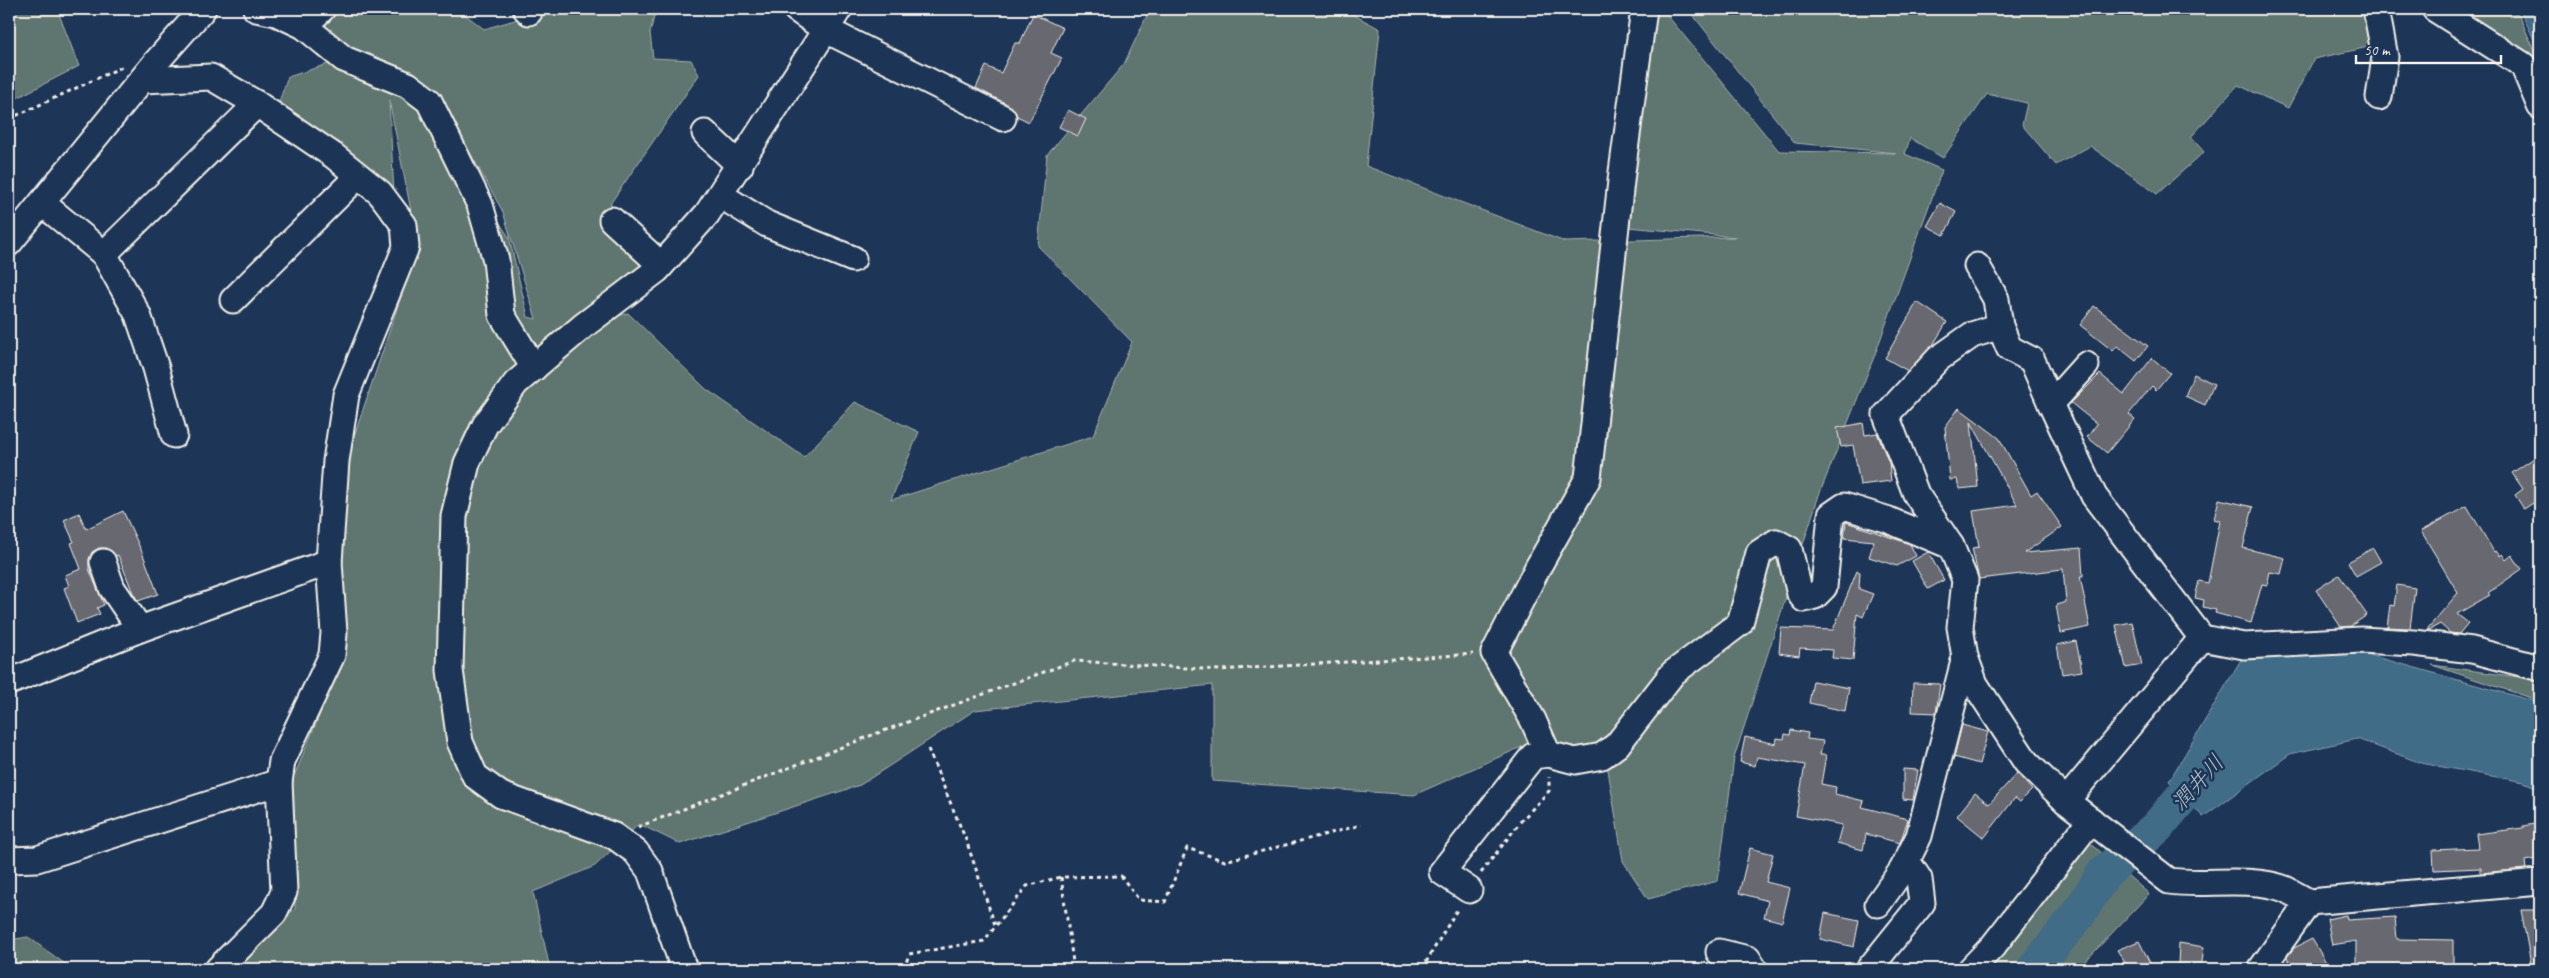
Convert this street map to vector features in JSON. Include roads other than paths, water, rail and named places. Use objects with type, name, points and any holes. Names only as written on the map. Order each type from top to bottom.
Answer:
[{"type":"street","points":[[9,243],[149,70],[186,18],[203,9]]},
{"type":"street","points":[[256,9],[276,13],[304,26],[344,59],[408,85],[429,101],[480,205],[496,260],[502,315],[534,368]]},
{"type":"street","points":[[304,26],[322,9]]},
{"type":"street","points":[[796,9],[826,30],[1003,118]]},
{"type":"street","points":[[684,969],[650,872],[636,852],[614,836],[501,795],[476,776],[460,742],[450,670],[454,516],[467,463],[485,425],[516,383],[582,326],[661,265],[707,214],[740,166],[839,9]]},
{"type":"street","points":[[1548,754],[1533,720],[1494,653],[1538,567],[1588,478],[1622,172],[1644,9]]},
{"type":"street","points":[[2376,9],[2385,57],[2379,97]]},
{"type":"street","points":[[2435,9],[2523,64],[2540,106]]},
{"type":"street","points":[[149,70],[211,76],[258,104],[334,156],[380,193],[404,225],[406,247],[346,395],[336,461],[329,562],[334,633],[332,655],[282,761],[279,782],[284,892],[274,913],[218,969]]},
{"type":"street","points":[[104,254],[258,104]]},
{"type":"street","points":[[705,133],[740,166]]},
{"type":"street","points":[[233,300],[358,176]]},
{"type":"street","points":[[720,195],[767,224],[853,258]]},
{"type":"street","points":[[42,203],[104,254],[138,315],[156,368],[174,435]]},
{"type":"street","points":[[612,220],[661,265]]},
{"type":"street","points":[[1977,266],[1996,299],[2000,326],[2009,348],[2032,360],[2094,496],[2202,638],[2244,646],[2361,640],[2414,643],[2472,650],[2540,668]]},
{"type":"street","points":[[2000,326],[1972,335],[1938,359],[1886,415],[1916,494],[1951,546],[1965,580],[1960,627],[1965,657],[1975,684],[2026,762],[2066,801],[2169,882],[2188,884],[2260,883],[2284,889],[2309,902],[2540,882]]},
{"type":"street","points":[[2051,404],[2086,365]]},
{"type":"street","points":[[1469,890],[1442,872],[1533,756],[1548,754],[1575,761],[1602,756],[1617,745],[1673,673],[1740,623],[1759,552],[1776,542],[1789,549],[1800,594],[1804,599],[1815,596],[1824,586],[1831,515],[1844,506],[1886,519],[1951,546]]},
{"type":"street","points":[[103,562],[112,588],[140,629]]},
{"type":"street","points":[[9,682],[140,629],[329,562]]},
{"type":"street","points":[[2066,801],[2202,638]]},
{"type":"street","points":[[1878,904],[1907,861],[1919,836],[1965,657]]},
{"type":"street","points":[[9,860],[37,859],[279,782]]},
{"type":"street","points":[[1971,969],[1993,946],[2091,820]]},
{"type":"street","points":[[1869,969],[1922,903],[1919,879],[1907,861]]},
{"type":"street","points":[[2261,969],[2266,958],[2309,902]]},
{"type":"street","points":[[1719,952],[1748,959],[1754,969]]},
{"type":"water","points":[[2520,9],[2540,9],[2540,53]]},
{"type":"water","points":[[2366,654],[2540,703],[2540,789],[2524,782],[2421,763],[2357,739],[2290,754],[2203,817],[2169,781],[2242,658]]},
{"type":"waterway","name":"潤井川","points":[[2034,969],[2078,915],[2104,873],[2157,827],[2214,759]]}]
